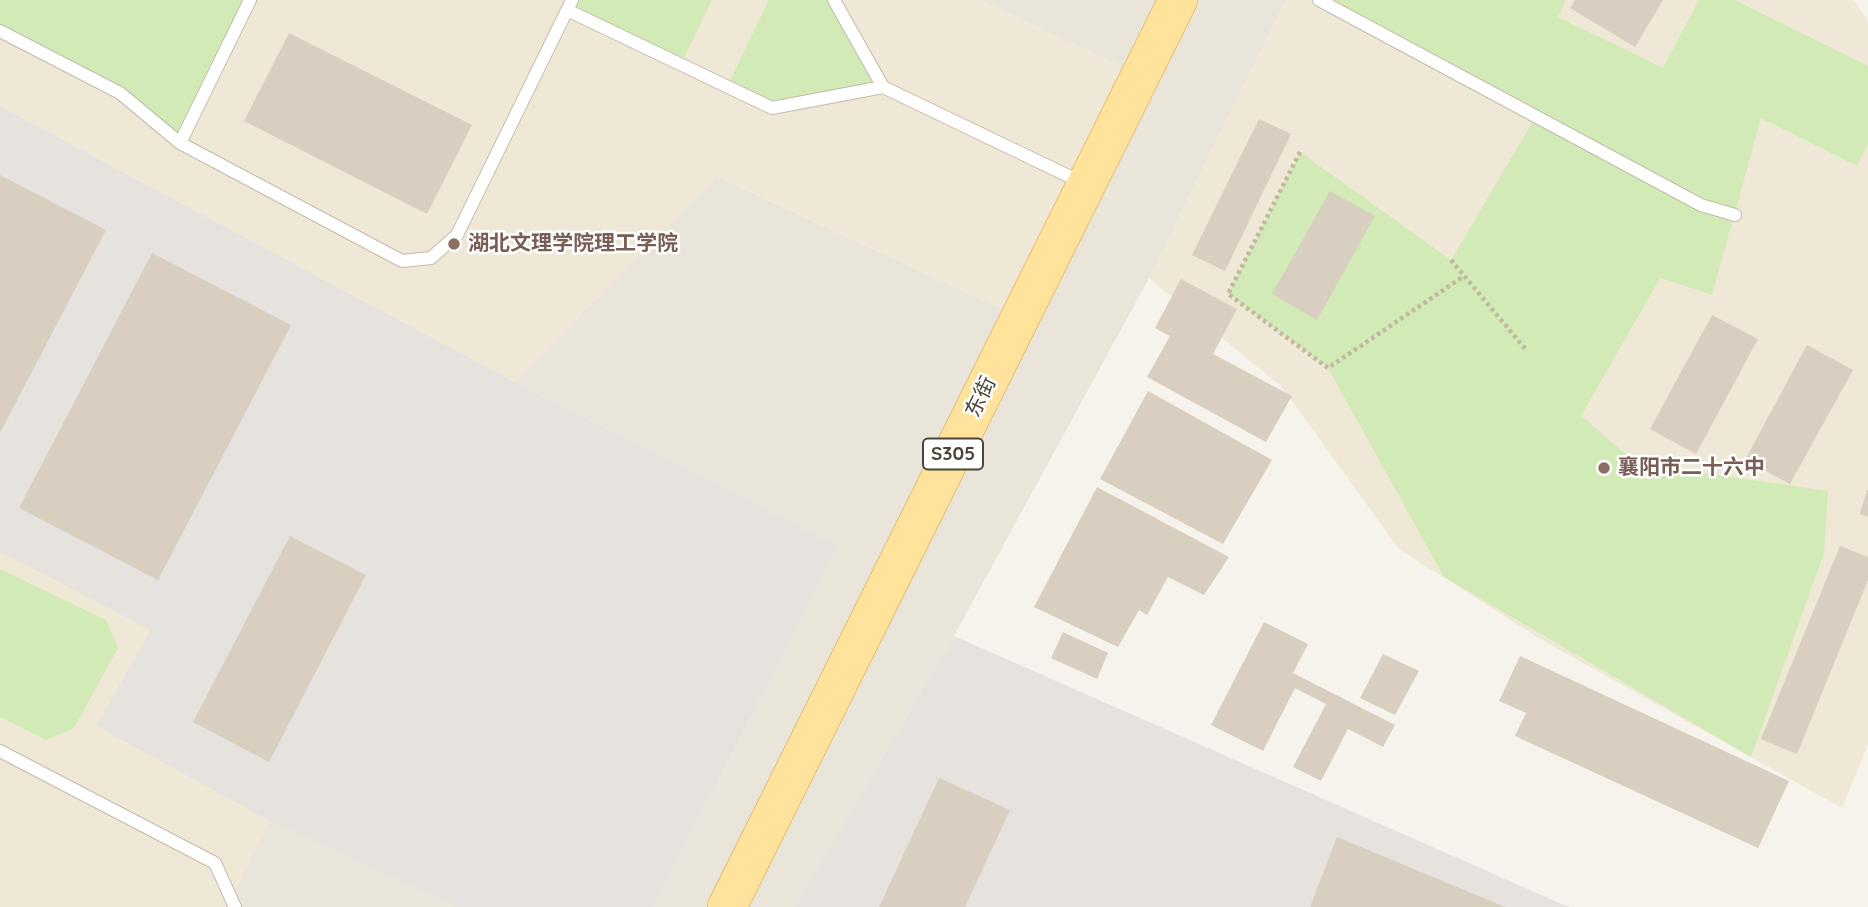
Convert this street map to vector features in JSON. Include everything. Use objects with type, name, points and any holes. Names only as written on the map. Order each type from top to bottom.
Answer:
[{"type":"main road","name":"东街","points":[[727,907],[1178,0]]},
{"type":"lane","points":[[180,143],[250,0]]},
{"type":"lane","points":[[834,0],[883,87],[1087,185]]},
{"type":"lane","points":[[1319,0],[1702,205],[1735,215]]},
{"type":"lane","points":[[0,31],[120,93],[180,143],[402,261],[431,258],[457,234],[570,5],[772,108],[883,87]]},
{"type":"lane","points":[[0,751],[215,863],[235,907]]},
{"type":"path","points":[[1300,152],[1228,294],[1328,368],[1464,276]]},
{"type":"path","points":[[1451,260],[1527,351]]},
{"type":"shaded area","name":"湖北文理学院理工学院","points":[[0,0],[979,0],[1129,70],[1009,312],[717,176],[515,382],[0,106]]},
{"type":"shaded area","points":[[979,0],[1286,0],[1149,278],[954,636],[794,907],[653,907],[839,546],[515,382],[716,176],[1009,312],[1129,70]]},
{"type":"shaded area","name":"襄阳市二十六中","points":[[1286,0],[1854,0],[1868,21],[1868,744],[1842,808],[1542,640],[1399,549],[1281,386],[1149,278]]},
{"type":"shaded area","points":[[0,106],[515,382],[839,546],[653,907],[456,907],[269,821],[96,726],[150,630],[0,552]]},
{"type":"shaded area","points":[[0,552],[150,630],[96,726],[269,821],[227,907],[0,907]]},
{"type":"shaded area","points":[[954,636],[1564,905],[1570,907],[794,907]]},
{"type":"shaded area","points":[[269,821],[456,907],[227,907]]},
{"type":"green space","points":[[0,0],[250,0],[180,143],[120,93],[0,31]]},
{"type":"green space","points":[[572,0],[712,0],[681,64],[567,10]]},
{"type":"green space","points":[[769,0],[834,0],[883,87],[772,108],[727,87]]},
{"type":"green space","points":[[1323,0],[1566,0],[1558,17],[1663,68],[1699,0],[1735,0],[1868,66],[1868,144],[1857,166],[1761,118],[1712,295],[1660,278],[1581,416],[1636,463],[1828,491],[1824,553],[1751,757],[1444,577],[1328,368],[1228,294],[1300,152],[1451,260],[1536,116]]},
{"type":"green space","points":[[0,569],[106,620],[118,648],[74,728],[46,740],[0,717]]},
{"type":"building","points":[[1575,0],[1663,0],[1635,47],[1570,8]]},
{"type":"building","points":[[289,33],[472,125],[427,214],[244,121]]},
{"type":"building","points":[[1259,119],[1291,134],[1225,271],[1192,255]]},
{"type":"building","points":[[0,175],[106,230],[0,433]]},
{"type":"building","points":[[1330,191],[1375,216],[1317,320],[1272,294]]},
{"type":"building","points":[[152,253],[291,325],[158,580],[19,508]]},
{"type":"building","points":[[1181,279],[1237,309],[1213,354],[1292,396],[1266,442],[1147,377],[1170,336],[1155,328]]},
{"type":"building","points":[[1712,315],[1758,339],[1696,454],[1650,429]]},
{"type":"building","points":[[1807,345],[1853,370],[1790,484],[1745,460]]},
{"type":"building","points":[[1148,391],[1272,460],[1223,544],[1100,479]]},
{"type":"building","points":[[1097,487],[1229,557],[1204,595],[1168,577],[1147,615],[1139,610],[1118,647],[1034,607]]},
{"type":"building","points":[[1868,490],[1868,517],[1860,514]]},
{"type":"building","points":[[290,536],[366,575],[269,762],[193,722]]},
{"type":"building","points":[[1840,546],[1868,557],[1868,580],[1797,754],[1761,739]]},
{"type":"building","points":[[1264,622],[1308,644],[1293,673],[1395,725],[1383,747],[1348,729],[1321,781],[1293,767],[1326,704],[1295,688],[1263,751],[1211,725]]},
{"type":"building","points":[[1063,632],[1108,653],[1097,679],[1051,658]]},
{"type":"building","points":[[1383,654],[1419,671],[1395,715],[1360,698]]},
{"type":"building","points":[[1520,656],[1789,781],[1758,848],[1515,736],[1526,713],[1499,701]]},
{"type":"building","points":[[939,778],[1010,810],[965,907],[879,907]]},
{"type":"building","points":[[1337,837],[1505,907],[1310,907]]},
{"type":"place","name":"湖北文理学院理工学院","points":[[454,244]]},
{"type":"place","name":"襄阳市二十六中","points":[[1604,468]]}]
